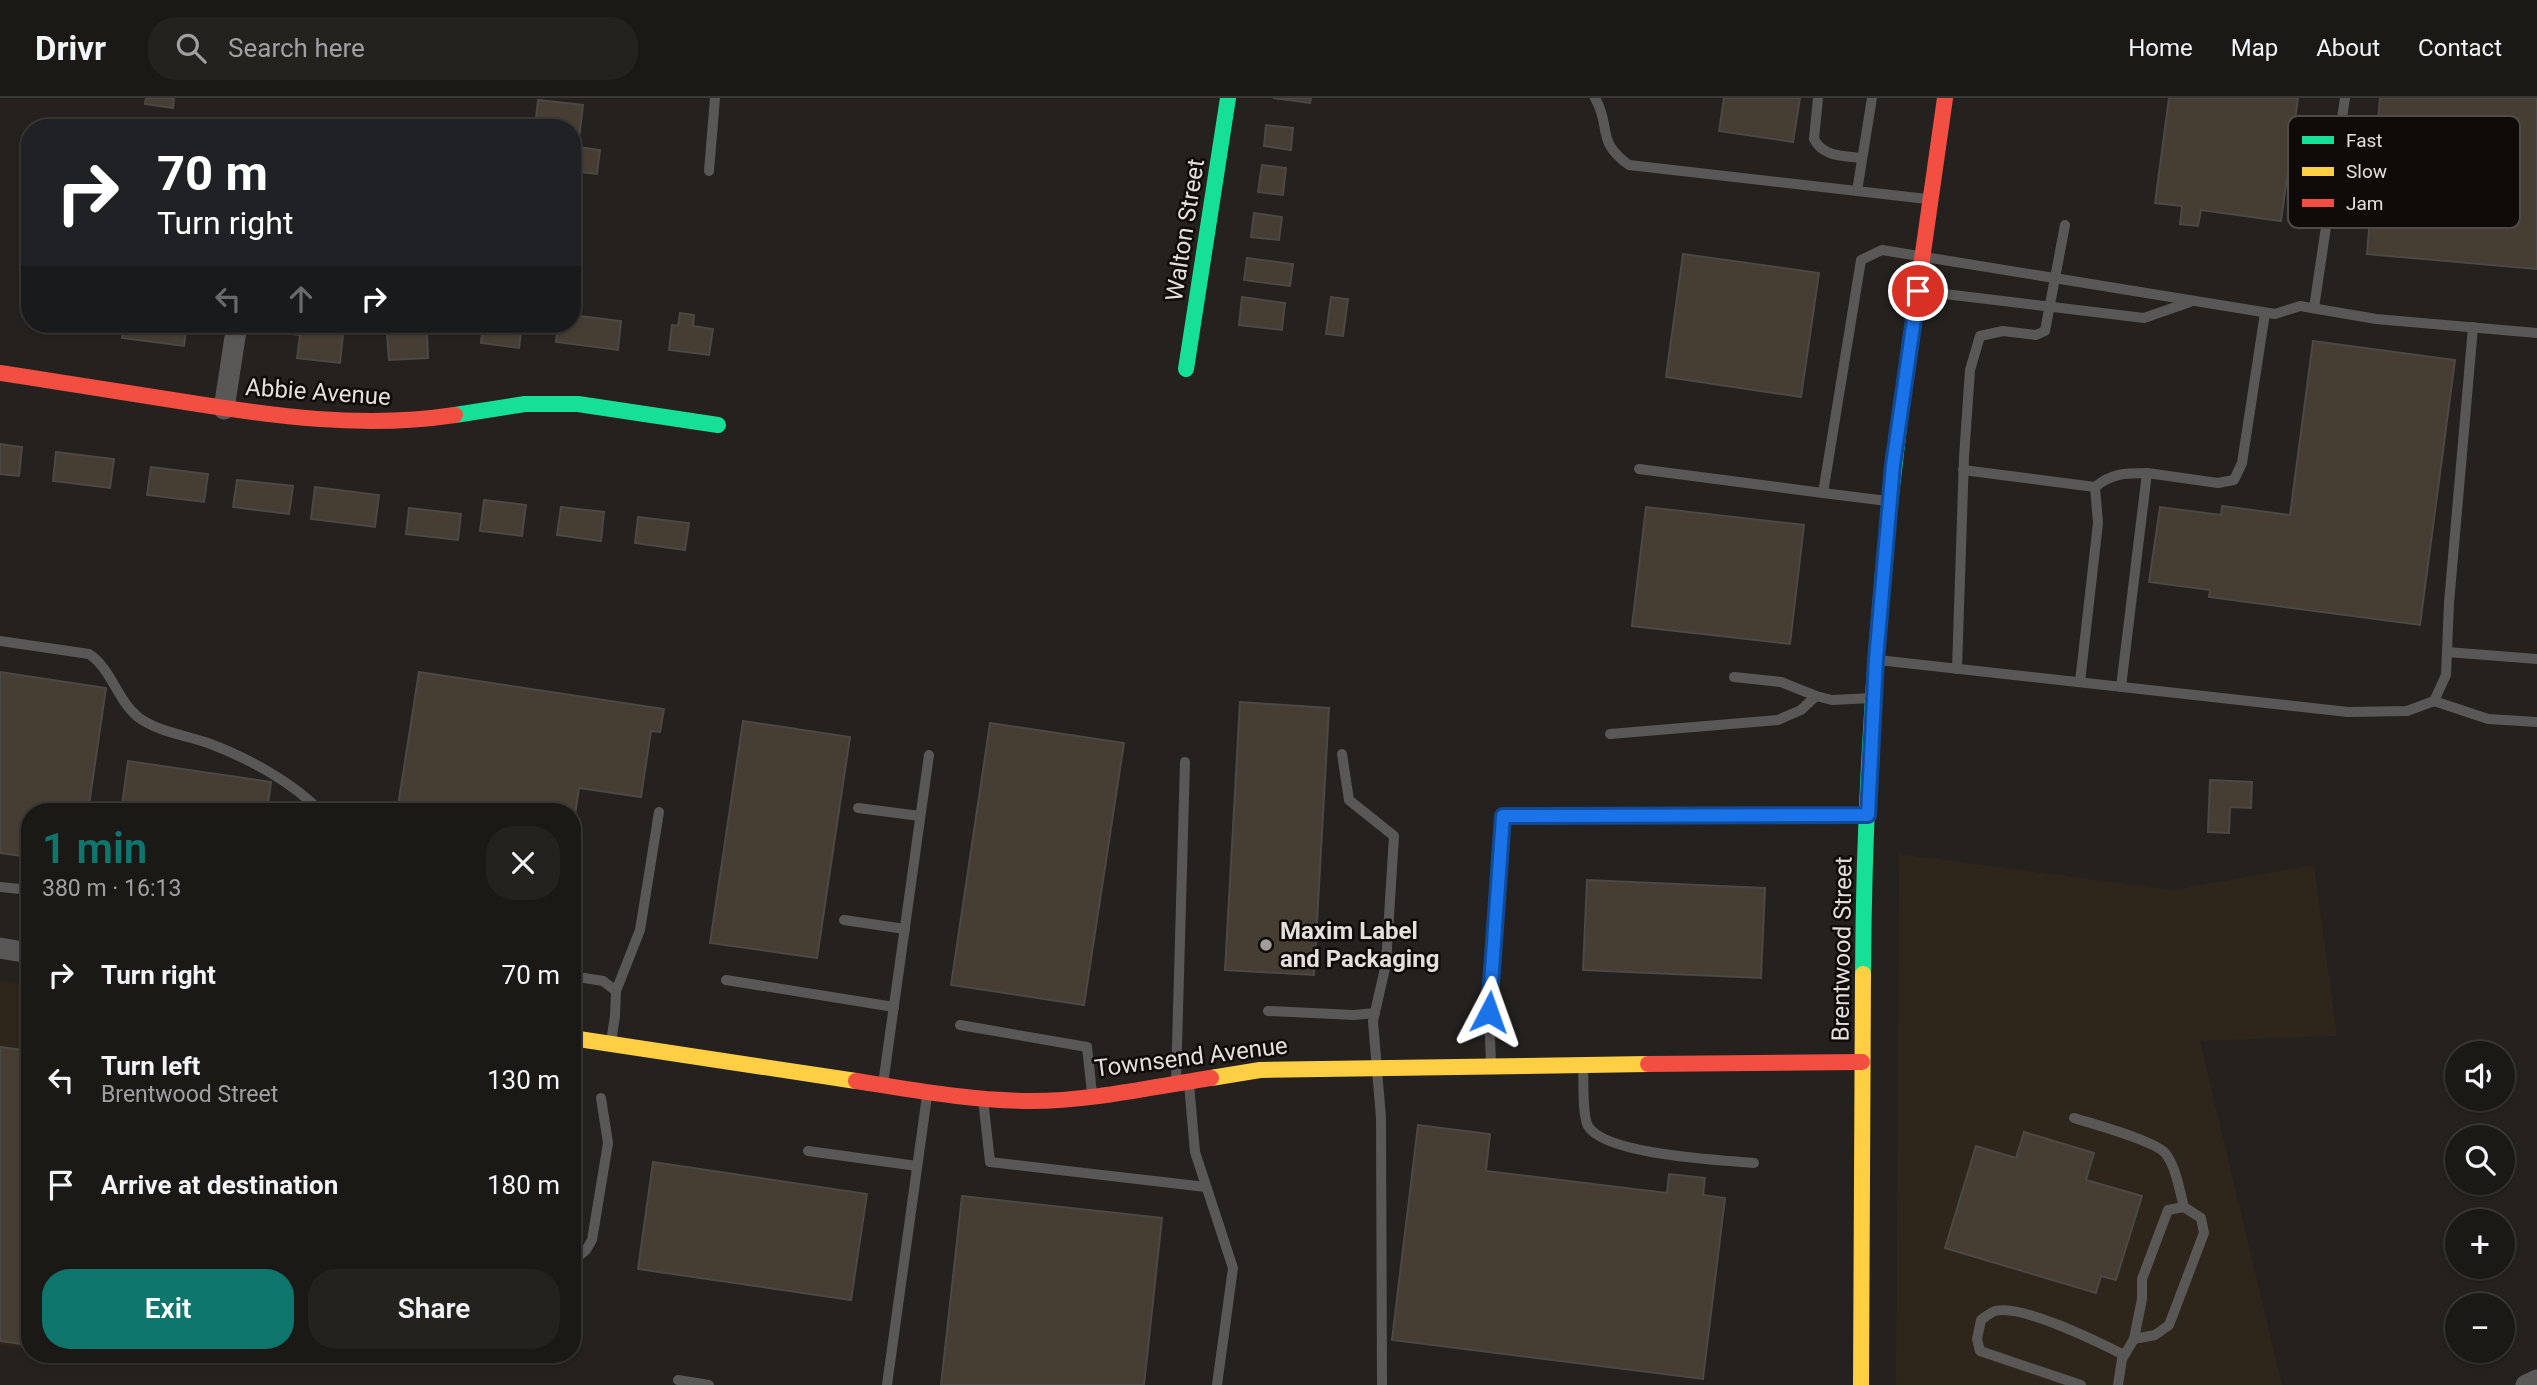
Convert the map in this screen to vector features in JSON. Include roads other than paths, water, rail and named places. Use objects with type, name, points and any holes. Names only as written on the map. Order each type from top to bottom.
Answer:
[{"type":"street","name":"Walton Street","points":[[1186,369],[1228,98]]},
{"type":"street","name":"Brentwood Street","points":[[1861,1385],[1863,912],[1876,660],[1890,502],[1945,98]]},
{"type":"street","points":[[224,409],[236,333]]},
{"type":"street","name":"Abbie Avenue","points":[[0,373],[224,409],[345,422],[419,420],[525,404],[578,404],[718,425]]},
{"type":"street","points":[[0,948],[21,952]]},
{"type":"street","name":"Townsend Avenue","points":[[581,1039],[928,1093],[1033,1101],[1092,1096],[1260,1070],[1862,1062]]},
{"type":"street","points":[[2526,1385],[2537,1380]]},
{"type":"lane","points":[[709,171],[715,98]]},
{"type":"lane","points":[[1595,98],[1608,145],[1617,157],[1629,165],[1930,200]]},
{"type":"lane","points":[[1818,98],[1814,139],[1816,144],[1828,153],[1862,158]]},
{"type":"lane","points":[[1857,191],[1872,98]]},
{"type":"lane","points":[[2341,116],[2344,98]]},
{"type":"lane","points":[[1957,669],[1963,470],[1970,370],[1980,336],[2003,331],[2036,335],[2046,331],[2064,225]]},
{"type":"lane","points":[[2314,308],[2325,228]]},
{"type":"lane","points":[[1823,493],[1861,260],[1882,250],[2265,313],[2275,314],[2300,306],[2375,319],[2537,332]]},
{"type":"lane","points":[[1918,291],[2144,318],[2193,301]]},
{"type":"lane","points":[[1963,470],[2095,487],[2106,478],[2122,472],[2218,483],[2234,480],[2242,463],[2265,313]]},
{"type":"lane","points":[[2434,701],[2446,675],[2449,603],[2473,327]]},
{"type":"lane","points":[[1639,470],[1890,502]]},
{"type":"lane","points":[[2121,687],[2147,473]]},
{"type":"lane","points":[[2080,682],[2098,523],[2095,487]]},
{"type":"lane","points":[[0,641],[89,654],[97,660],[138,717],[177,734],[237,754],[276,776],[310,803]]},
{"type":"lane","points":[[2447,652],[2537,659]]},
{"type":"lane","points":[[1876,660],[2348,712],[2407,711],[2434,701],[2488,719],[2537,722]]},
{"type":"lane","points":[[1734,677],[1781,682],[1816,696],[1832,699],[1874,698]]},
{"type":"lane","points":[[1611,734],[1778,720],[1801,710],[1816,696]]},
{"type":"lane","points":[[1342,754],[1349,800],[1394,836],[1386,964],[1373,1021],[1381,1118],[1382,1385]]},
{"type":"lane","points":[[883,1086],[929,755]]},
{"type":"lane","points":[[1185,762],[1182,1082],[1195,1152],[1233,1268],[1217,1385]]},
{"type":"lane","points":[[859,808],[920,816]]},
{"type":"lane","points":[[610,1044],[616,991],[640,930],[659,812]]},
{"type":"lane","points":[[1491,1065],[1489,1012],[1503,816],[1868,815]]},
{"type":"lane","points":[[0,887],[21,889]]},
{"type":"lane","points":[[844,920],[905,929]]},
{"type":"lane","points":[[581,977],[603,981],[616,991]]},
{"type":"lane","points":[[726,980],[894,1007]]},
{"type":"lane","points":[[1268,1011],[1375,1013]]},
{"type":"lane","points":[[960,1025],[1087,1047],[1092,1096]]},
{"type":"lane","points":[[1583,1065],[1587,1123],[1597,1135],[1649,1153],[1754,1163]]},
{"type":"lane","points":[[887,1385],[928,1093]]},
{"type":"lane","points":[[581,1254],[592,1240],[607,1143],[601,1098]]},
{"type":"lane","points":[[983,1099],[990,1162],[1206,1187]]},
{"type":"lane","points":[[2074,1118],[2148,1142],[2165,1152],[2176,1175],[2184,1207],[2201,1218],[2204,1233],[2169,1325],[2155,1335],[2134,1339]]},
{"type":"lane","points":[[808,1151],[917,1166]]},
{"type":"lane","points":[[2118,1385],[2124,1355],[2134,1339],[2142,1299],[2142,1279],[2149,1256],[2168,1210],[2184,1207]]},
{"type":"lane","points":[[2081,1385],[1980,1352],[1977,1339],[1981,1320],[1994,1311],[2014,1312],[2073,1329],[2124,1355]]},
{"type":"lane","points":[[678,1380],[709,1385]]},
{"type":"place","name":"Maxim Label and Packaging","points":[[1266,945]]}]
